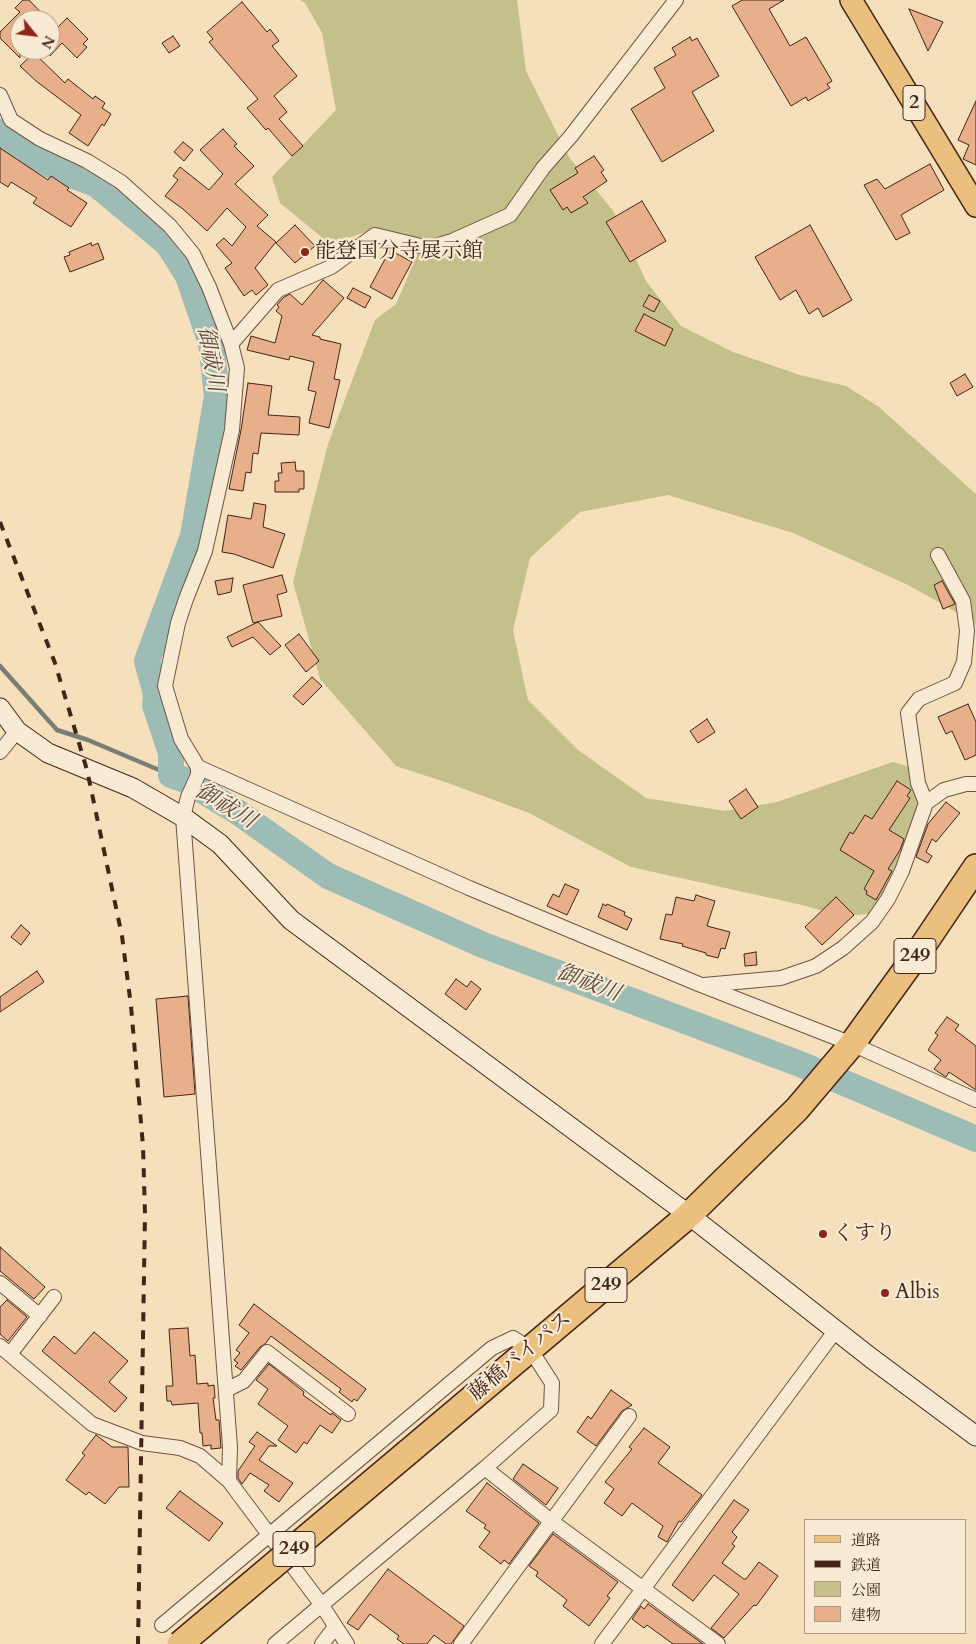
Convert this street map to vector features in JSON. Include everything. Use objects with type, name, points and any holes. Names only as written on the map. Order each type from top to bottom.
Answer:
[{"type":"highway","name":"藤橋バイパス","points":[[180,1644],[689,1215],[797,1109],[848,1048],[920,950],[976,867]]},
{"type":"main road","name":"2","points":[[851,0],[976,206]]},
{"type":"street","points":[[231,344],[278,290],[331,267],[376,235],[429,248],[452,242],[510,216],[543,168],[572,136],[676,0]]},
{"type":"street","points":[[0,95],[11,120],[40,139],[87,161],[121,182],[170,226],[193,254],[209,286],[231,344],[237,368],[232,430],[205,551],[178,623],[165,686],[181,739],[197,771],[183,817],[230,1447],[229,1481]]},
{"type":"street","points":[[926,803],[918,783],[908,713],[919,699],[955,683],[964,662],[967,631],[963,601],[938,556]]},
{"type":"street","points":[[0,708],[17,731],[48,753],[133,788],[183,817],[220,844],[291,920],[689,1215],[976,1436]]},
{"type":"street","points":[[0,752],[17,731]]},
{"type":"street","points":[[197,771],[213,772],[469,888],[976,1100]]},
{"type":"street","points":[[700,986],[781,978],[816,966],[843,948],[872,922],[888,899],[902,871],[926,803],[944,790],[966,784],[976,784]]},
{"type":"street","points":[[0,1283],[40,1316]]},
{"type":"street","points":[[54,1297],[40,1316],[5,1350],[92,1424],[142,1443],[180,1448],[200,1456],[229,1481],[321,1604],[347,1644]]},
{"type":"street","points":[[602,1644],[836,1330]]},
{"type":"street","points":[[162,1625],[492,1348],[513,1338],[530,1349],[552,1383],[551,1410],[485,1468],[275,1644]]},
{"type":"street","points":[[226,1390],[244,1381],[267,1352],[348,1414]]},
{"type":"street","points":[[460,1644],[629,1416]]},
{"type":"street","points":[[485,1468],[551,1521],[718,1644]]},
{"type":"street","points":[[322,1644],[335,1627]]},
{"type":"green space","points":[[300,0],[517,0],[526,71],[569,157],[614,212],[646,281],[681,326],[733,352],[800,375],[846,386],[879,407],[976,494],[976,626],[974,622],[908,585],[793,533],[668,495],[580,512],[530,558],[513,630],[528,700],[578,750],[646,798],[725,811],[777,802],[893,762],[917,769],[922,793],[895,889],[869,914],[841,916],[802,905],[631,867],[529,813],[396,766],[320,679],[293,582],[328,444],[375,320],[396,304],[422,244],[378,228],[330,244],[280,203],[272,177],[336,110],[322,33],[305,3]]},
{"type":"building","points":[[23,0],[29,0],[38,10],[18,10],[15,8]]},
{"type":"building","points":[[742,0],[784,0],[769,9],[790,46],[806,37],[832,81],[827,84],[830,88],[808,101],[806,97],[791,106],[732,6]]},
{"type":"building","points":[[242,2],[267,32],[270,29],[279,41],[272,46],[297,76],[274,96],[287,112],[279,119],[303,146],[292,156],[268,128],[266,130],[247,108],[258,99],[209,42],[213,39],[207,32]]},
{"type":"building","points":[[909,9],[943,22],[928,51]]},
{"type":"building","points":[[67,18],[88,39],[83,44],[87,47],[77,58],[62,43],[60,45],[60,25]]},
{"type":"building","points":[[10,22],[10,48],[0,38],[0,32]]},
{"type":"building","points":[[173,36],[180,46],[169,53],[162,43]]},
{"type":"building","points":[[690,37],[692,41],[697,38],[719,76],[692,92],[714,131],[662,162],[631,109],[665,88],[654,68],[676,55],[672,48]]},
{"type":"building","points":[[26,60],[41,60],[65,83],[68,79],[93,99],[95,96],[105,103],[102,108],[111,114],[88,146],[69,133],[81,115],[36,81],[20,66]]},
{"type":"building","points":[[976,101],[976,165],[963,159],[969,145],[958,140]]},
{"type":"building","points":[[223,129],[237,144],[234,146],[254,166],[235,184],[268,215],[257,226],[276,242],[255,268],[268,285],[256,295],[252,290],[244,296],[225,268],[232,263],[216,245],[224,238],[232,246],[246,227],[227,208],[207,231],[183,209],[165,196],[178,180],[173,176],[180,167],[209,190],[223,174],[200,150]]},
{"type":"building","points":[[183,142],[193,150],[184,161],[174,152]]},
{"type":"building","points":[[0,148],[48,180],[51,176],[69,188],[67,190],[87,203],[71,227],[33,203],[37,198],[11,182],[8,187],[0,182]]},
{"type":"building","points":[[594,156],[604,170],[601,172],[607,181],[583,197],[588,203],[571,213],[567,207],[563,210],[550,190],[578,173],[575,168]]},
{"type":"building","points":[[930,164],[944,190],[901,215],[910,233],[896,240],[864,185],[877,179],[885,189]]},
{"type":"building","points":[[642,201],[666,241],[630,262],[606,222]]},
{"type":"building","points":[[295,225],[315,246],[295,263],[276,243]]},
{"type":"building","points":[[810,225],[852,300],[823,317],[818,308],[809,314],[796,290],[780,300],[755,257]]},
{"type":"building","points":[[91,243],[92,246],[98,243],[104,259],[70,272],[64,257],[70,255],[69,252]]},
{"type":"building","points":[[390,250],[412,262],[392,299],[370,287]]},
{"type":"building","points":[[323,280],[344,298],[312,335],[341,344],[334,379],[340,380],[329,428],[309,423],[316,392],[308,390],[314,362],[290,356],[289,360],[247,350],[251,336],[275,343],[282,316],[276,311],[279,307],[277,305],[284,297],[290,294],[302,305]]},
{"type":"building","points":[[353,288],[371,297],[365,308],[347,298]]},
{"type":"building","points":[[649,295],[660,301],[654,312],[643,306]]},
{"type":"building","points":[[644,314],[673,329],[665,346],[635,331]]},
{"type":"building","points":[[965,374],[973,387],[957,396],[950,383]]},
{"type":"building","points":[[248,383],[272,386],[268,415],[300,417],[299,435],[261,433],[258,454],[253,453],[251,473],[246,472],[243,491],[229,489]]},
{"type":"building","points":[[295,462],[296,471],[304,471],[304,489],[299,489],[299,492],[275,492],[275,481],[279,481],[278,473],[282,473],[281,463]]},
{"type":"building","points":[[254,503],[266,505],[263,527],[285,534],[273,568],[234,554],[222,552],[228,515],[251,519]]},
{"type":"building","points":[[282,575],[287,592],[277,595],[282,616],[253,623],[243,585]]},
{"type":"building","points":[[233,578],[231,592],[218,595],[215,581]]},
{"type":"building","points":[[942,581],[955,604],[943,609],[934,585]]},
{"type":"building","points":[[258,622],[281,646],[270,655],[253,637],[232,647],[227,637]]},
{"type":"building","points":[[299,634],[319,661],[306,672],[285,645]]},
{"type":"building","points":[[312,677],[322,686],[303,705],[293,696]]},
{"type":"building","points":[[968,704],[976,722],[976,755],[965,760],[952,731],[946,734],[938,717]]},
{"type":"building","points":[[707,719],[715,732],[698,743],[690,731]]},
{"type":"building","points":[[897,781],[911,790],[907,796],[910,798],[889,830],[904,839],[900,850],[888,869],[892,871],[876,900],[866,894],[867,891],[864,889],[874,871],[840,850],[850,832],[853,834],[865,815],[872,819]]},
{"type":"building","points":[[746,789],[758,807],[741,819],[729,801]]},
{"type":"building","points":[[946,802],[960,813],[936,842],[932,839],[926,852],[932,856],[928,863],[916,857],[928,824]]},
{"type":"building","points":[[565,884],[579,890],[567,915],[547,906],[553,894],[559,897]]},
{"type":"building","points":[[696,895],[715,901],[707,926],[730,932],[725,949],[721,948],[718,958],[682,946],[683,944],[660,939],[666,914],[672,915],[676,897],[694,901]]},
{"type":"building","points":[[836,897],[854,915],[822,945],[805,927]]},
{"type":"building","points":[[603,904],[625,912],[624,915],[632,919],[627,930],[598,917]]},
{"type":"building","points":[[21,925],[30,933],[21,945],[11,937]]},
{"type":"building","points":[[756,952],[757,965],[745,966],[744,954]]},
{"type":"building","points":[[37,971],[44,982],[0,1012],[0,997]]},
{"type":"building","points":[[456,979],[467,987],[471,981],[481,989],[466,1010],[445,994]]},
{"type":"building","points":[[188,996],[195,1094],[164,1097],[156,999]]},
{"type":"building","points":[[947,1017],[959,1025],[955,1030],[976,1046],[976,1090],[949,1072],[946,1077],[934,1069],[941,1060],[928,1050],[938,1035],[935,1033]]},
{"type":"building","points":[[0,1247],[45,1287],[34,1299],[0,1271]]},
{"type":"building","points":[[7,1300],[27,1317],[8,1341],[0,1334],[0,1307]]},
{"type":"building","points":[[254,1304],[366,1389],[357,1401],[354,1399],[352,1402],[339,1392],[341,1389],[271,1336],[241,1370],[235,1366],[238,1363],[234,1360],[240,1353],[236,1350],[249,1333],[239,1325]]},
{"type":"building","points":[[188,1328],[190,1356],[195,1355],[197,1384],[208,1383],[208,1386],[214,1385],[215,1398],[213,1398],[216,1420],[219,1420],[221,1448],[211,1449],[211,1445],[203,1446],[198,1403],[172,1405],[171,1401],[167,1401],[166,1386],[173,1386],[169,1329]]},
{"type":"building","points":[[94,1332],[128,1361],[109,1382],[127,1398],[115,1412],[42,1351],[54,1336],[75,1354]]},
{"type":"building","points":[[269,1364],[304,1392],[303,1395],[341,1420],[332,1433],[320,1425],[307,1444],[304,1442],[296,1453],[278,1440],[288,1426],[258,1404],[268,1389],[256,1380]]},
{"type":"building","points":[[611,1390],[632,1405],[622,1411],[596,1446],[577,1432],[588,1416],[591,1419]]},
{"type":"building","points":[[644,1428],[670,1447],[658,1463],[702,1495],[681,1522],[679,1521],[667,1542],[658,1537],[663,1526],[632,1503],[622,1516],[604,1503],[614,1489],[605,1482],[632,1449],[629,1447]]},
{"type":"building","points":[[257,1432],[277,1446],[269,1446],[259,1460],[293,1483],[279,1502],[264,1491],[269,1485],[250,1473],[242,1484],[238,1478],[238,1471],[255,1446],[249,1442]]},
{"type":"building","points":[[96,1435],[112,1447],[128,1447],[129,1487],[119,1487],[105,1504],[89,1492],[86,1495],[66,1480],[85,1455],[82,1453]]},
{"type":"building","points":[[523,1464],[558,1488],[546,1505],[513,1479]]},
{"type":"building","points":[[487,1483],[539,1523],[509,1564],[504,1560],[501,1564],[479,1547],[490,1532],[484,1528],[486,1525],[466,1511]]},
{"type":"building","points":[[180,1491],[223,1523],[209,1541],[166,1508]]},
{"type":"building","points":[[734,1500],[749,1510],[732,1532],[737,1537],[732,1544],[735,1546],[722,1563],[744,1579],[759,1562],[778,1576],[756,1606],[754,1605],[724,1638],[711,1628],[739,1594],[714,1575],[693,1601],[672,1585]]},
{"type":"building","points":[[553,1534],[618,1582],[607,1596],[610,1598],[589,1626],[563,1606],[567,1600],[536,1576],[538,1572],[529,1566]]},
{"type":"building","points":[[388,1569],[464,1626],[451,1644],[446,1644],[434,1635],[427,1644],[404,1644],[397,1639],[399,1636],[370,1614],[358,1630],[347,1623]]},
{"type":"building","points":[[648,1604],[703,1644],[673,1644],[647,1625],[644,1628],[632,1619],[641,1606],[644,1609]]},
{"type":"waterway","name":"御祓川","points":[[0,132],[10,142],[63,172],[96,184],[168,244],[188,276],[211,343],[217,396],[193,536],[147,661],[156,694],[155,705],[171,753],[171,775],[185,780],[239,813],[328,876],[483,945],[800,1064],[976,1139]]},
{"type":"waterway","points":[[0,666],[57,730],[88,740],[171,775]]},
{"type":"railway","points":[[0,522],[55,663],[87,770],[122,936],[131,1006],[143,1146],[145,1214],[138,1644]]},
{"type":"place","name":"能登国分寺展示館","points":[[305,252]]},
{"type":"place","name":"くすり","points":[[823,1234]]},
{"type":"place","name":"Albis","points":[[885,1293]]}]
